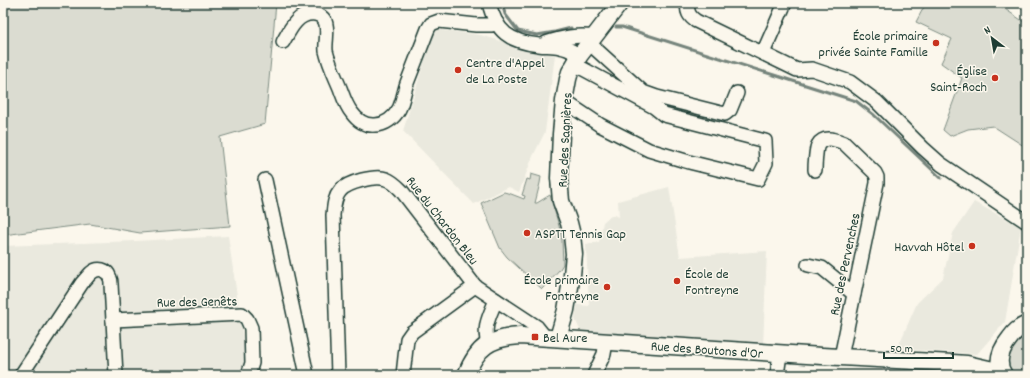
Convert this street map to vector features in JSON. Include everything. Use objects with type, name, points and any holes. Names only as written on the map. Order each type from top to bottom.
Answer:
[{"type":"main road","name":"Rue des Sagnières","points":[[552,338],[566,310],[574,254],[572,235],[561,201],[559,178],[564,101],[568,79],[584,50],[620,3]]},
{"type":"main road","points":[[996,373],[1001,351],[1004,345],[1013,333],[1026,321]]},
{"type":"main road","name":"Rue des Boutons d'Or","points":[[466,375],[474,357],[480,350],[488,344],[512,337],[552,338],[780,354],[967,364],[996,373]]},
{"type":"main road","name":"Rue des Boutons d'Or","points":[[967,364],[988,359],[1001,351]]},
{"type":"street","points":[[490,3],[491,10],[497,23],[504,33],[512,39],[519,42],[561,47],[572,51],[584,50],[643,92],[657,98],[725,114],[730,110],[736,93]]},
{"type":"street","points":[[689,3],[687,6],[690,17],[696,21],[797,70],[812,69],[850,82],[877,102],[941,164],[1027,222]]},
{"type":"street","points":[[763,53],[785,3]]},
{"type":"street","points":[[283,42],[293,24],[299,18],[312,14],[322,17],[326,22],[326,50],[328,59],[346,104],[357,119],[372,126],[388,122],[399,109],[407,84],[431,24],[439,21],[476,25],[492,25],[497,23]]},
{"type":"street","points":[[540,45],[567,37],[586,35],[584,50]]},
{"type":"street","points":[[564,101],[600,125],[649,150],[689,162],[758,179],[766,163],[765,142],[664,115],[584,50]]},
{"type":"street","name":"Rue des Pervenches","points":[[815,170],[818,145],[823,140],[830,139],[838,140],[844,143],[878,177],[878,183],[841,357]]},
{"type":"street","name":"Rue du Chardon Bleu","points":[[338,375],[333,215],[334,204],[340,191],[346,186],[354,182],[377,178],[387,179],[395,184],[407,196],[475,286],[552,338]]},
{"type":"street","points":[[265,180],[307,375]]},
{"type":"street","points":[[808,265],[822,268],[854,294]]},
{"type":"street","points":[[21,375],[82,283],[92,272],[101,269],[110,277],[116,375]]},
{"type":"street","points":[[402,375],[407,338],[412,332],[475,286]]},
{"type":"street","points":[[488,344],[486,325],[496,300]]},
{"type":"street","name":"Rue des Genêts","points":[[113,320],[242,314],[247,319],[251,328],[252,363],[248,375]]},
{"type":"street","points":[[594,375],[604,354],[606,342]]},
{"type":"street","points":[[777,375],[780,354]]},
{"type":"shaded area","points":[[3,3],[276,3],[265,124],[220,137],[230,226],[140,233],[90,224],[3,235]]},
{"type":"shaded area","points":[[926,3],[996,3],[1027,24],[1027,148],[993,126],[968,129],[950,136],[943,130],[962,78],[941,63],[952,39],[916,22]]},
{"type":"shaded area","points":[[434,29],[480,35],[539,52],[555,55],[545,132],[533,156],[519,192],[509,187],[474,204],[403,131]]},
{"type":"shaded area","name":"ASPTT Tennis Gap","points":[[531,174],[541,177],[535,203],[550,195],[562,240],[563,264],[542,289],[507,257],[500,248],[481,203],[504,192],[524,199],[525,196],[522,195],[527,179],[530,180]]},
{"type":"shaded area","name":"École de Fontreyne","points":[[669,187],[680,257],[767,251],[763,346],[586,334],[580,330],[575,319],[577,305],[589,306],[586,244],[599,242],[603,222],[609,217],[615,215],[619,217],[618,201]]},
{"type":"shaded area","points":[[974,202],[1021,227],[1005,322],[977,354],[897,349],[917,303],[943,278],[953,233]]},
{"type":"shaded area","points":[[228,236],[249,375],[3,375],[3,246]]},
{"type":"shaded area","points":[[1027,331],[1027,375],[1013,375],[1008,369],[1006,355],[1008,350]]},
{"type":"waterway","points":[[502,3],[505,14],[518,31],[537,35],[571,28]]},
{"type":"waterway","points":[[616,27],[622,27],[856,101],[874,115],[941,178]]},
{"type":"place","name":"École primaire privée Sainte Famille","points":[[936,43]]},
{"type":"place","name":"Centre d'Appel de La Poste","points":[[458,70]]},
{"type":"place","name":"Église Saint-Roch","points":[[995,78]]},
{"type":"place","name":"ASPTT Tennis Gap","points":[[527,233]]},
{"type":"place","name":"Havvah Hôtel","points":[[972,246]]},
{"type":"place","name":"École de Fontreyne","points":[[677,281]]},
{"type":"place","name":"École primaire Fontreyne","points":[[607,287]]},
{"type":"place","name":"Bel Aure","points":[[535,337]]}]
